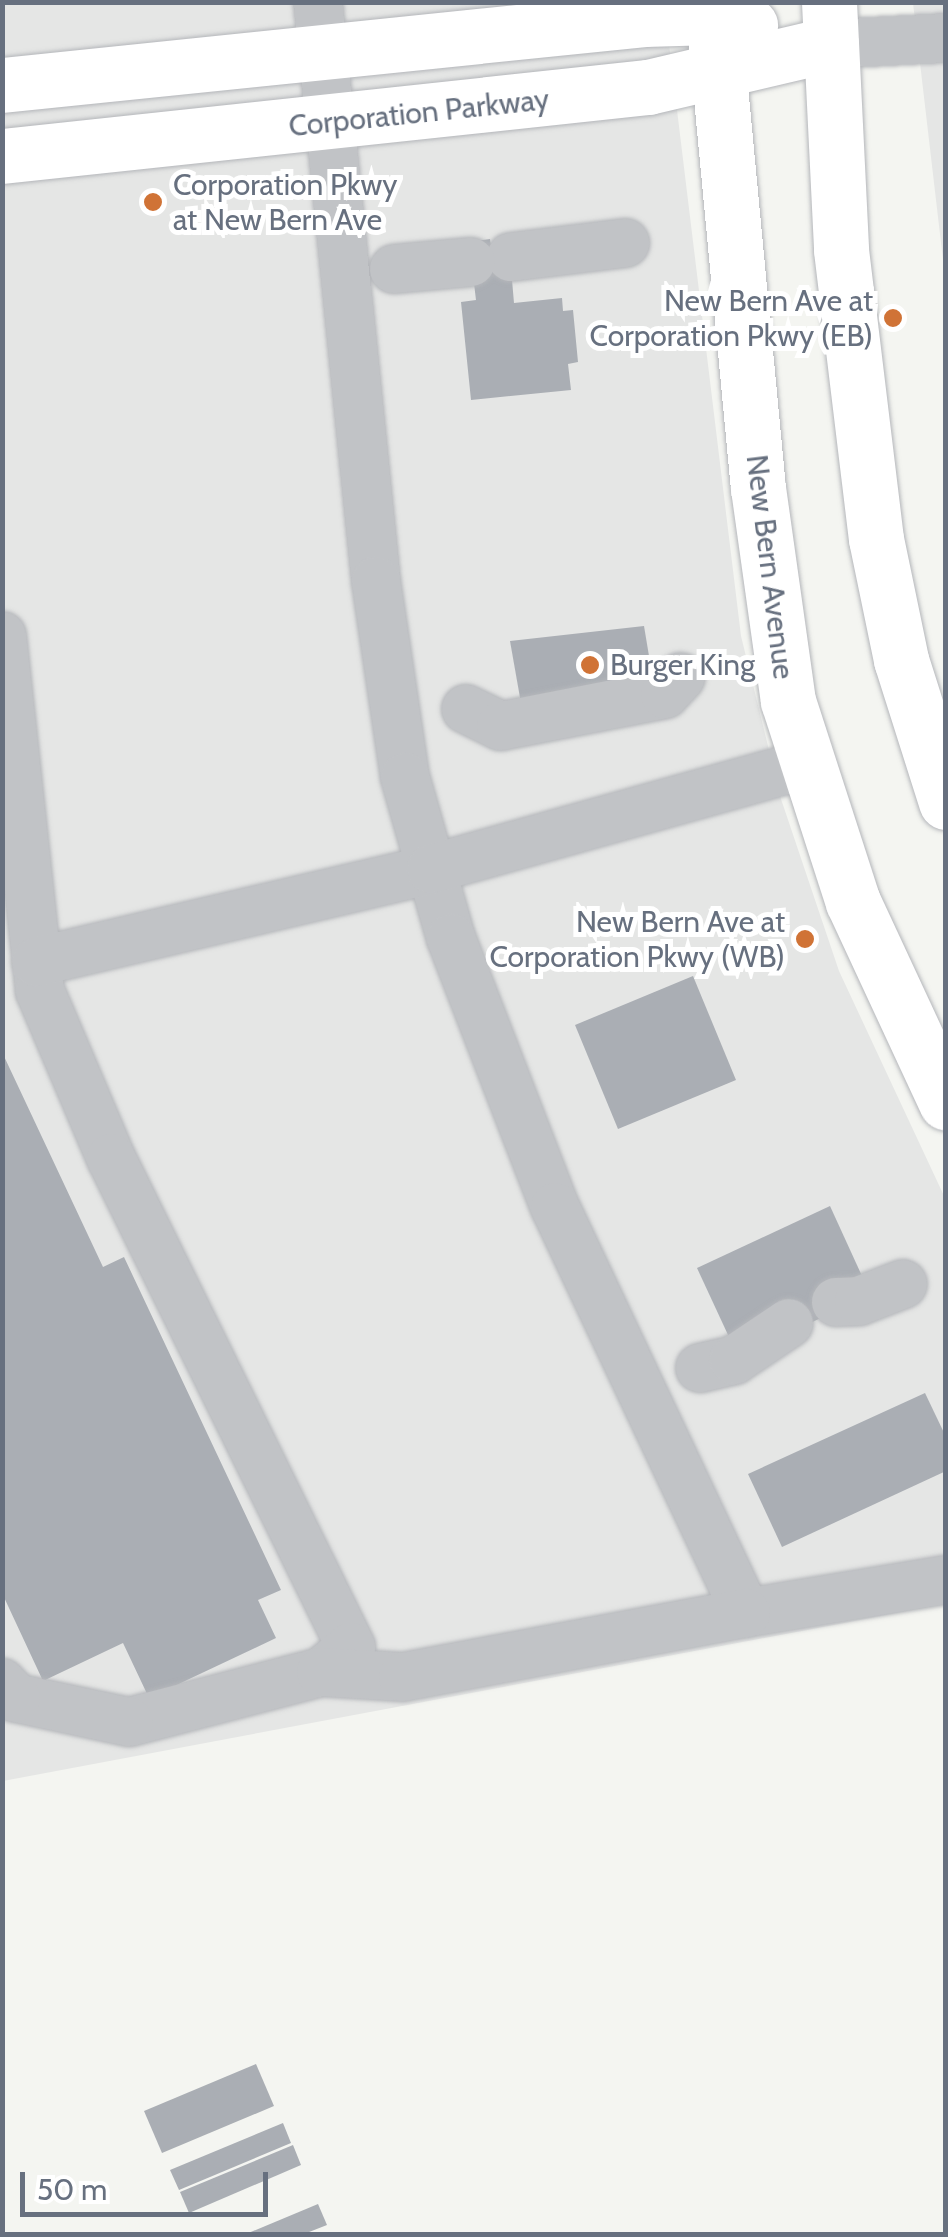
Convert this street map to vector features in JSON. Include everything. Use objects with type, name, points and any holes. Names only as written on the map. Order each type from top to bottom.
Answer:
[{"type":"main road","name":"Corporation Parkway","points":[[2,86],[319,28],[712,10],[829,23]]},
{"type":"main road","name":"New Bern Avenue","points":[[712,10],[758,488],[788,700],[853,902],[946,1102]]},
{"type":"main road","name":"Corporation Parkway","points":[[2,156],[648,86],[716,70],[829,23]]},
{"type":"main road","points":[[829,23],[841,250],[876,539],[901,660],[946,802]]},
{"type":"street","name":"Corporation Parkway","points":[[829,23],[946,38]]},
{"type":"street","points":[[319,28],[378,596],[405,777],[451,938],[574,1253],[746,1613]]},
{"type":"street","points":[[394,269],[625,242]]},
{"type":"street","points":[[2,636],[40,991],[111,1158],[351,1647],[321,1672]]},
{"type":"street","points":[[466,709],[501,726],[665,694],[681,678]]},
{"type":"street","points":[[36,962],[431,869],[808,764]]},
{"type":"street","points":[[836,1302],[859,1301],[904,1284]]},
{"type":"street","points":[[700,1368],[734,1360],[789,1323]]},
{"type":"street","points":[[2,1683],[16,1698],[129,1722],[321,1672],[403,1677],[946,1580]]},
{"type":"shaded area","points":[[3,3],[664,3],[741,636],[781,799],[839,971],[945,1198],[945,1604],[3,1781]]},
{"type":"shaded area","points":[[913,3],[945,3],[945,277]]},
{"type":"building","points":[[490,239],[491,247],[509,245],[514,303],[562,298],[563,311],[573,310],[578,362],[568,364],[571,390],[471,400],[461,302],[476,300],[469,242]]},
{"type":"building","points":[[644,626],[654,686],[522,709],[510,641]]},
{"type":"building","points":[[693,976],[736,1080],[618,1129],[575,1025]]},
{"type":"building","points":[[2,1052],[103,1267],[124,1257],[281,1590],[258,1600],[276,1638],[149,1698],[123,1643],[43,1681],[2,1593]]},
{"type":"building","points":[[830,1206],[862,1276],[840,1309],[793,1331],[729,1337],[697,1268]]},
{"type":"building","points":[[925,1393],[946,1437],[946,1471],[782,1547],[748,1474]]},
{"type":"building","points":[[256,2064],[274,2106],[162,2153],[144,2111]]},
{"type":"building","points":[[283,2123],[291,2143],[179,2190],[170,2170]]},
{"type":"building","points":[[293,2145],[301,2165],[189,2213],[180,2192]]},
{"type":"building","points":[[318,2204],[327,2225],[304,2234],[246,2234]]},
{"type":"place","name":"Corporation Pkwy at New Bern Ave","points":[[153,202]]},
{"type":"place","name":"New Bern Ave at Corporation Pkwy (EB)","points":[[893,318]]},
{"type":"place","name":"Burger King","points":[[590,665]]},
{"type":"place","name":"New Bern Ave at Corporation Pkwy (WB)","points":[[805,939]]}]
